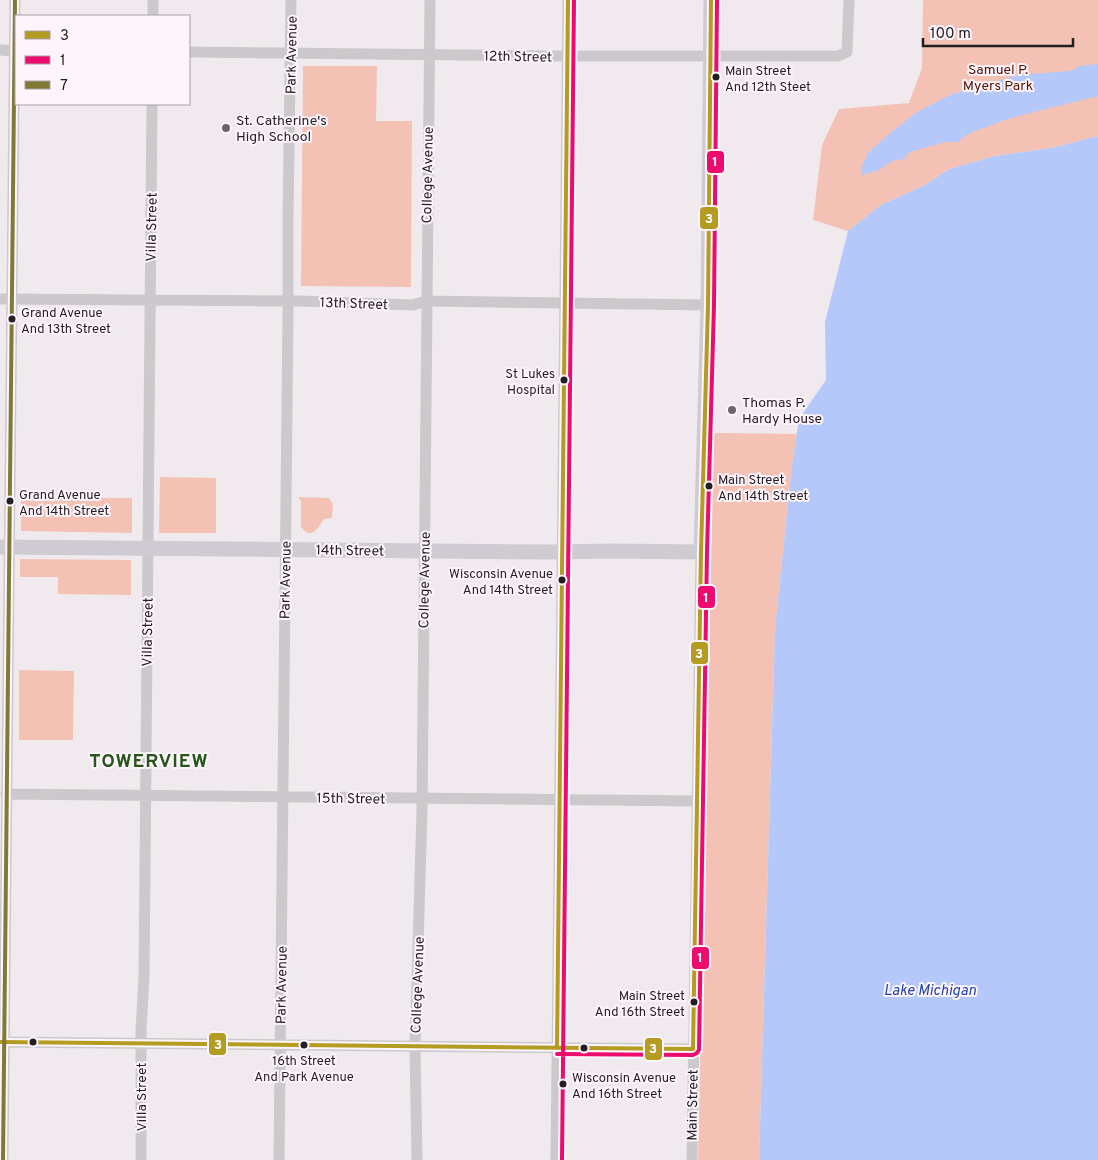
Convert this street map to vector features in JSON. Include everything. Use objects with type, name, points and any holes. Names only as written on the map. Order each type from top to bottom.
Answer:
[{"type":"main road","name":"Main Street","points":[[700,552],[708,305],[711,0]]},
{"type":"main road","name":"14th Street","points":[[5,547],[700,552]]},
{"type":"street","points":[[3,1160],[2,1042],[6,794],[6,299],[15,50],[15,0]]},
{"type":"street","points":[[153,0],[153,15]]},
{"type":"street","name":"Park Avenue","points":[[279,1160],[291,0]]},
{"type":"street","name":"College Avenue","points":[[417,1160],[415,1047],[422,799],[430,0]]},
{"type":"street","points":[[556,1160],[568,0]]},
{"type":"street","name":"12th Street","points":[[190,52],[568,56],[838,56],[847,52],[849,0]]},
{"type":"street","points":[[0,50],[15,50]]},
{"type":"street","name":"Villa Street","points":[[141,1160],[152,105]]},
{"type":"street","name":"13th Street","points":[[6,299],[413,304],[426,301],[708,305]]},
{"type":"street","name":"Main Street","points":[[692,1160],[700,552]]},
{"type":"street","name":"15th Street","points":[[6,794],[696,801]]},
{"type":"street","points":[[2,1042],[693,1050]]},
{"type":"green space","name":"Samuel P. Myers Park","points":[[923,0],[1098,0],[1098,136],[1052,148],[995,156],[949,169],[925,185],[881,205],[848,231],[813,220],[822,145],[839,109],[909,103],[922,68]]},
{"type":"green space","points":[[303,66],[377,66],[376,121],[412,121],[411,287],[301,286]]},
{"type":"green space","points":[[714,433],[797,434],[775,629],[759,1160],[698,1160]]},
{"type":"green space","points":[[160,477],[216,478],[216,533],[159,533]]},
{"type":"green space","points":[[298,497],[329,498],[333,504],[332,518],[324,519],[314,532],[308,533],[301,527],[301,501]]},
{"type":"green space","points":[[21,498],[132,498],[132,533],[21,531]]},
{"type":"green space","points":[[20,559],[131,560],[131,595],[58,594],[58,577],[20,577]]},
{"type":"green space","points":[[19,670],[74,671],[73,740],[19,740]]},
{"type":"water","points":[[1098,64],[1098,96],[1002,121],[972,132],[958,142],[945,142],[910,152],[904,159],[892,161],[879,170],[862,175],[862,166],[868,153],[890,133],[917,112],[952,94],[1019,75],[1070,71],[1080,66]]},
{"type":"water","name":"Lake Michigan","points":[[1098,136],[1098,1160],[759,1160],[775,629],[792,465],[799,419],[826,380],[825,322],[848,231],[881,205],[925,185],[949,169],[995,156],[1052,148]]},
{"type":"transit line","name":"7","points":[[3,1160],[15,0]]},
{"type":"transit line","name":"3","points":[[557,1048],[568,0]]},
{"type":"transit line","name":"1","points":[[562,1160],[574,0]]},
{"type":"transit line","name":"3","points":[[0,1042],[693,1049],[701,552],[708,305],[711,0]]},
{"type":"transit line","name":"1","points":[[557,1054],[693,1055],[699,1050],[707,552],[714,305],[717,0]]},
{"type":"place","name":"Main Street And 12th Steet","points":[[716,77]]},
{"type":"place","name":"St. Catherine's High School","points":[[226,128]]},
{"type":"place","name":"Grand Avenue And 13th Street","points":[[12,319]]},
{"type":"place","name":"St Lukes Hospital","points":[[564,380]]},
{"type":"place","name":"Thomas P. Hardy House","points":[[732,410]]},
{"type":"place","name":"Main Street And 14th Street","points":[[709,486]]},
{"type":"place","name":"Grand Avenue And 14th Street","points":[[10,501]]},
{"type":"place","name":"Wisconsin Avenue And 14th Street","points":[[562,580]]},
{"type":"place","name":"Main Street And 16th Street","points":[[694,1002]]},
{"type":"place","name":"16th Street And Park Avenue","points":[[304,1045]]},
{"type":"place","name":"Wisconsin Avenue And 16th Street","points":[[563,1084]]},
{"type":"district","name":"TOWERVIEW","points":[[149,760]]}]
